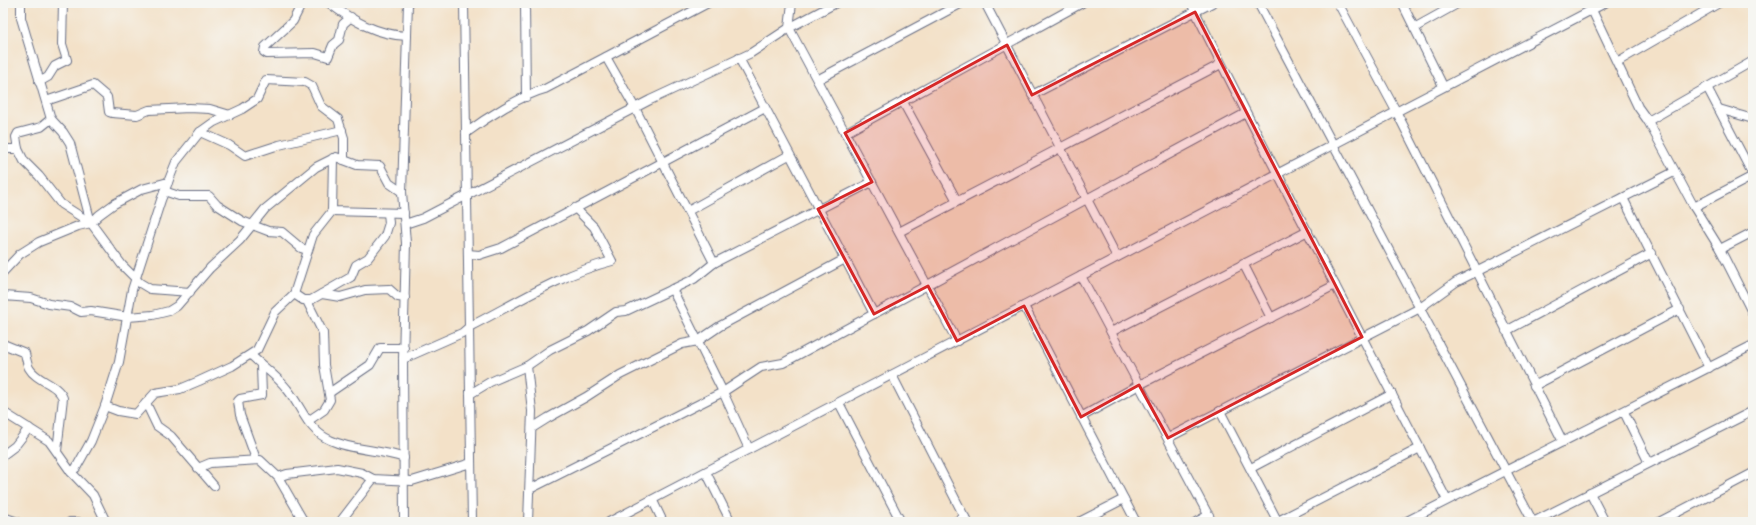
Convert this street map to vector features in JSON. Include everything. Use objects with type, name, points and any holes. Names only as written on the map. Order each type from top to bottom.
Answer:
[{"type":"street","points":[[21,3],[21,18],[39,82],[51,119],[63,132],[70,143],[91,223]]},
{"type":"street","points":[[39,82],[48,77],[55,66],[67,60],[62,44],[63,3]]},
{"type":"street","points":[[329,3],[367,28],[392,35],[407,36]]},
{"type":"street","points":[[404,522],[403,359],[405,224],[402,192],[408,3]]},
{"type":"street","points":[[464,3],[472,522]]},
{"type":"street","points":[[525,3],[526,97]]},
{"type":"street","points":[[466,133],[488,118],[526,97],[545,89],[708,3]]},
{"type":"street","points":[[792,3],[788,28],[957,341]]},
{"type":"street","points":[[405,224],[423,218],[635,108],[751,53],[788,28],[836,3]]},
{"type":"street","points":[[817,80],[962,3]]},
{"type":"street","points":[[985,3],[1059,149],[1117,258]]},
{"type":"street","points":[[845,133],[1082,3]]},
{"type":"street","points":[[1191,3],[1276,174],[1308,231],[1447,500]]},
{"type":"street","points":[[1032,95],[1212,3]]},
{"type":"street","points":[[1258,3],[1533,522],[1753,411]]},
{"type":"street","points":[[1338,3],[1396,111],[1563,442]]},
{"type":"street","points":[[1402,3],[1443,86]]},
{"type":"street","points":[[1414,28],[1459,3]]},
{"type":"street","points":[[609,522],[653,501],[749,449],[1334,145],[1443,86],[1483,68],[1605,3]]},
{"type":"street","points":[[1617,62],[1719,3]]},
{"type":"street","points":[[300,4],[292,22],[265,47],[264,52],[267,54],[315,54],[328,57],[333,46],[339,40],[343,24],[351,17]]},
{"type":"street","points":[[1592,10],[1638,107],[1648,121],[1674,172],[1720,249],[1753,314]]},
{"type":"street","points":[[606,57],[635,108],[714,264]]},
{"type":"street","points":[[739,58],[874,314]]},
{"type":"street","points":[[1648,121],[1753,61]]},
{"type":"street","points":[[899,232],[1221,64]]},
{"type":"street","points":[[71,472],[76,468],[91,441],[105,406],[119,362],[132,290],[164,191],[180,156],[200,132],[257,99],[266,80],[305,82],[312,86],[320,106],[338,118],[342,130],[344,160]]},
{"type":"street","points":[[46,101],[93,85],[107,97],[109,112],[112,113],[137,115],[149,110],[189,108],[210,109],[230,115]]},
{"type":"street","points":[[1694,207],[1753,176],[1707,87]]},
{"type":"street","points":[[902,102],[957,201]]},
{"type":"street","points":[[468,254],[479,255],[501,248],[765,108]]},
{"type":"street","points":[[1719,109],[1753,119]]},
{"type":"street","points":[[530,489],[723,392],[761,367],[783,363],[1246,113]]},
{"type":"street","points":[[51,119],[41,127],[18,133],[16,137],[18,149],[24,161],[39,176],[55,198],[91,223],[122,266],[140,283],[150,290],[190,292]]},
{"type":"street","points":[[200,132],[229,145],[245,156],[342,130]]},
{"type":"street","points":[[3,149],[18,149]]},
{"type":"street","points":[[688,211],[789,155]]},
{"type":"street","points":[[3,296],[31,298],[49,304],[71,307],[81,312],[91,311],[128,317],[153,315],[169,311],[177,306],[210,268],[240,240],[265,209],[316,167],[333,158],[339,157],[357,165],[380,166],[389,183],[402,192]]},
{"type":"street","points":[[105,406],[118,411],[136,414],[155,393],[180,389],[251,356],[260,345],[275,312],[294,294],[307,250],[316,231],[332,211],[333,158]]},
{"type":"street","points":[[1168,438],[1420,308],[1456,282],[1674,172]]},
{"type":"street","points":[[3,272],[20,254],[39,242],[78,226],[91,223],[114,204],[142,189],[168,182]]},
{"type":"street","points":[[470,394],[490,382],[527,366],[550,350],[588,332],[616,312],[626,310],[694,278],[714,264],[872,182]]},
{"type":"street","points":[[164,191],[179,196],[209,196],[217,205],[242,221],[268,231],[282,232],[301,248],[307,250]]},
{"type":"street","points":[[1624,198],[1709,368]]},
{"type":"street","points":[[403,359],[462,332],[581,270],[612,261],[594,227],[576,208]]},
{"type":"street","points":[[332,211],[388,213],[404,212]]},
{"type":"street","points":[[307,301],[351,277],[356,264],[368,258],[386,234],[389,223],[388,213]]},
{"type":"street","points":[[1111,332],[1308,231]]},
{"type":"street","points":[[1720,249],[1753,232]]},
{"type":"street","points":[[1506,331],[1652,253]]},
{"type":"street","points":[[532,428],[586,397],[620,375],[682,344],[698,341],[720,326],[845,260]]},
{"type":"street","points":[[1243,263],[1271,318]]},
{"type":"street","points":[[1081,276],[1211,519],[1196,522]]},
{"type":"street","points":[[1082,417],[1139,385],[1335,285]]},
{"type":"street","points":[[672,289],[723,392],[749,449]]},
{"type":"street","points":[[322,294],[340,297],[365,290],[389,290],[398,297],[405,298]]},
{"type":"street","points":[[294,294],[307,301],[323,334],[324,365],[330,402],[324,410],[308,421]]},
{"type":"street","points":[[1024,306],[1136,522]]},
{"type":"street","points":[[1534,386],[1680,309]]},
{"type":"street","points":[[3,344],[24,353],[29,368],[38,377],[57,388],[61,394],[63,398],[57,450]]},
{"type":"street","points":[[1405,522],[1753,346]]},
{"type":"street","points":[[329,393],[370,365],[380,348],[404,348]]},
{"type":"street","points":[[251,356],[288,389],[312,429],[330,440],[404,458]]},
{"type":"street","points":[[256,459],[240,415],[238,401],[240,399],[262,395],[261,366]]},
{"type":"street","points":[[527,366],[532,411],[528,522]]},
{"type":"street","points":[[892,375],[966,520],[955,522]]},
{"type":"street","points":[[1251,468],[1392,394]]},
{"type":"street","points":[[146,403],[157,426],[171,436],[214,486]]},
{"type":"street","points":[[839,403],[901,522]]},
{"type":"street","points":[[1220,411],[1278,522],[1420,448]]},
{"type":"street","points":[[3,412],[49,441],[57,450],[71,472],[93,495],[106,522]]},
{"type":"street","points":[[1624,412],[1649,463]]},
{"type":"street","points":[[3,455],[15,446],[29,428]]},
{"type":"street","points":[[198,468],[210,463],[256,459],[264,462],[278,478],[304,522]]},
{"type":"street","points":[[278,478],[287,474],[337,468],[362,472],[373,479],[404,481],[423,479],[471,463]]},
{"type":"street","points":[[706,472],[731,522]]},
{"type":"street","points":[[1659,522],[1753,473]]},
{"type":"street","points":[[340,522],[373,479]]},
{"type":"street","points":[[1590,494],[1605,522]]},
{"type":"street","points":[[1079,522],[1124,499]]},
{"type":"street","points":[[653,501],[663,522]]},
{"type":"street","points":[[3,517],[18,522]]},
{"type":"street","points":[[70,522],[78,522]]},
{"type":"highlighted area","points":[[1195,12],[1362,337],[1168,438],[1139,385],[1081,417],[1024,306],[957,341],[928,286],[874,314],[818,209],[872,182],[845,133],[1007,45],[1032,95]]}]
